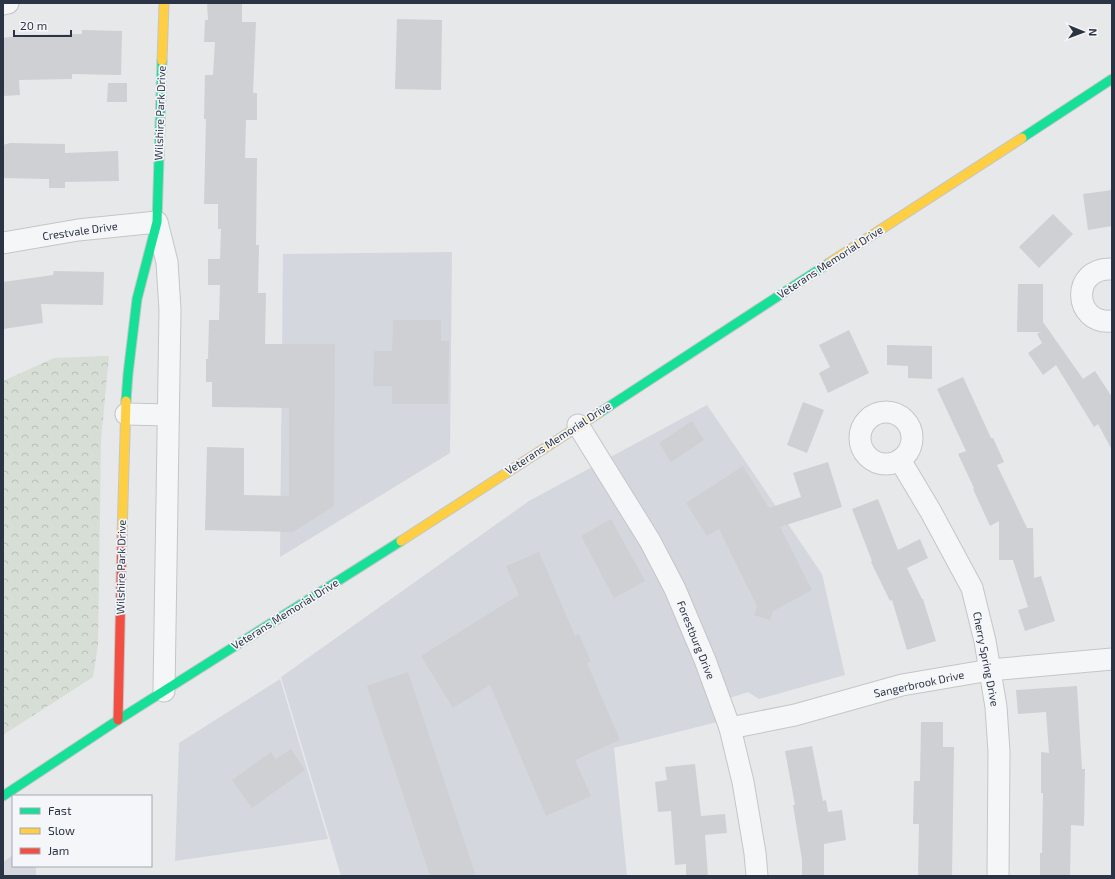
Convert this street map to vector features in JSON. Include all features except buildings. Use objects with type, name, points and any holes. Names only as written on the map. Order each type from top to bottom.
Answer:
[{"type":"main road","name":"Wilshire Park Drive","points":[[118,720],[128,374],[137,299],[157,222],[164,3]]},
{"type":"main road","name":"Veterans Memorial Drive","points":[[3,796],[118,720],[446,511],[1112,79]]},
{"type":"street","points":[[3,4],[8,3]]},
{"type":"street","name":"Crestvale Drive","points":[[3,243],[78,230],[157,222]]},
{"type":"street","name":"Wilshire Park Drive","points":[[157,222],[167,262],[170,310],[164,691]]},
{"type":"street","points":[[1112,269],[1103,269],[1094,272],[1087,278],[1081,293],[1085,309],[1091,316],[1098,320],[1112,321]]},
{"type":"street","points":[[126,414],[168,415]]},
{"type":"street","name":"Forestburg Drive","points":[[578,425],[650,541],[675,589],[705,660],[730,728],[743,782],[755,853],[757,876]]},
{"type":"street","name":"Cherry Spring Drive","points":[[900,460],[931,512],[972,588],[985,641],[996,707],[999,752],[998,876]]},
{"type":"street","name":"Sangerbrook Drive","points":[[730,728],[795,715],[902,685],[990,670],[1112,660]]},
{"type":"shaded area","points":[[452,252],[450,453],[280,557],[283,254]]},
{"type":"shaded area","points":[[707,405],[822,574],[845,675],[759,699],[748,692],[712,704],[717,722],[614,748],[627,876],[341,876],[281,677],[529,501]]},
{"type":"shaded area","points":[[280,679],[328,839],[175,861],[179,743]]},
{"type":"shaded area","points":[[12,856],[12,867],[36,867],[36,876],[3,876],[3,862]]},
{"type":"green space","points":[[109,356],[101,440],[98,645],[93,677],[3,735],[3,381],[54,358]]},
{"type":"traffic: fast","points":[[126,401],[137,299],[157,222],[162,61]]},
{"type":"traffic: fast","points":[[1022,138],[1112,79]]},
{"type":"traffic: fast","points":[[599,413],[829,263]]},
{"type":"traffic: fast","points":[[3,796],[118,720],[401,541]]},
{"type":"traffic: slow","points":[[162,61],[164,3]]},
{"type":"traffic: slow","points":[[829,263],[1022,138]]},
{"type":"traffic: slow","points":[[122,536],[126,401]]},
{"type":"traffic: slow","points":[[401,541],[599,413]]},
{"type":"traffic: jam","points":[[118,720],[122,536]]}]
